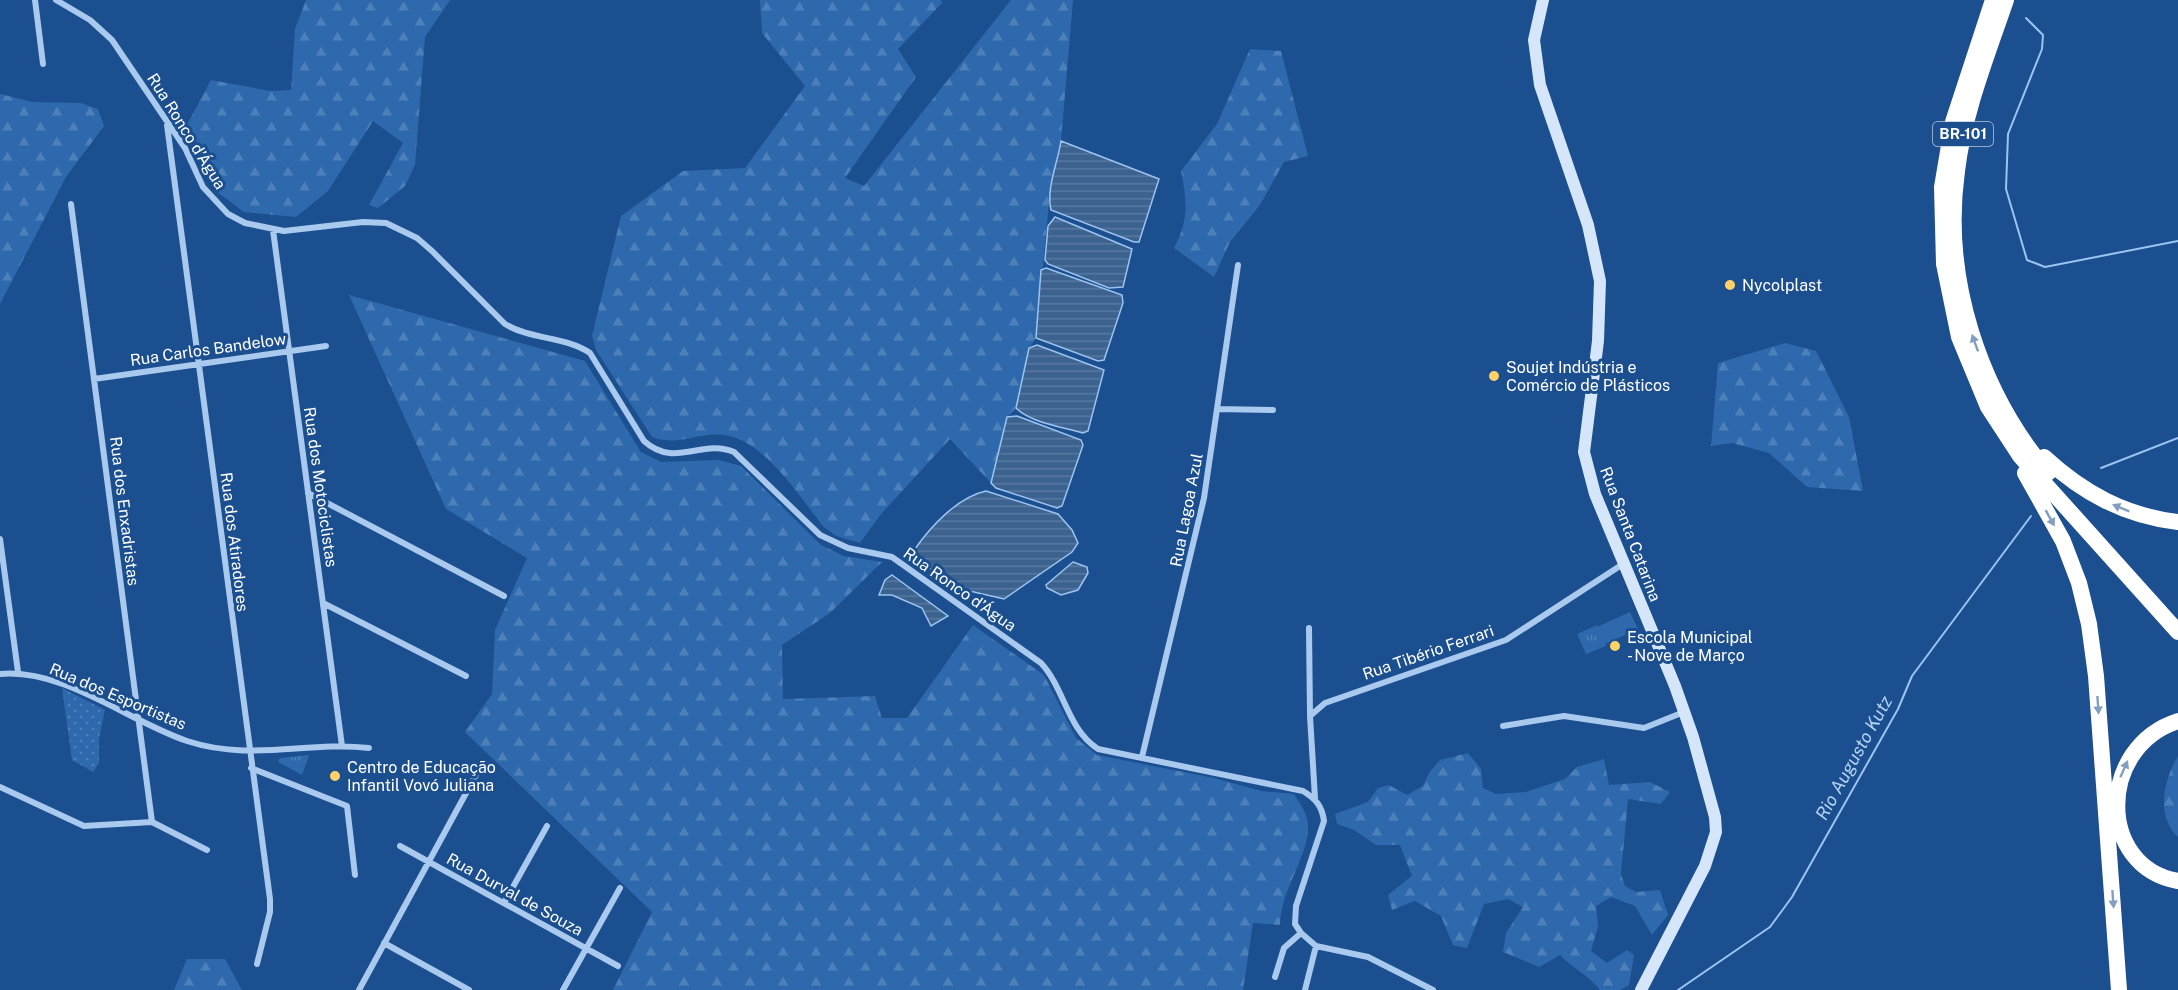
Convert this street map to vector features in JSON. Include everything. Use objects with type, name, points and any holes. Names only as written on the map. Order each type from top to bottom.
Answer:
[{"type":"highway","name":"BR-101","points":[[1993,0],[1953,122],[1942,187],[1941,223],[1946,275],[1959,337],[1977,384],[2002,430],[2033,472],[2178,632]]},
{"type":"highway","name":"BR-101","points":[[2006,0],[1966,124],[1957,170],[1953,220],[1958,275],[1968,321],[1998,397],[2038,460],[2178,616]]},
{"type":"highway","points":[[1998,397],[2020,430],[2065,477],[2096,497],[2127,511],[2178,522]]},
{"type":"highway","points":[[2002,430],[2063,541],[2079,583],[2089,624],[2096,676],[2119,990]]},
{"type":"highway","points":[[2178,721],[2149,735],[2132,752],[2122,771],[2117,792],[2118,817],[2124,837],[2135,855],[2151,869],[2178,881]]},
{"type":"street","points":[[35,0],[43,64]]},
{"type":"street","name":"Rua Ronco d’Água","points":[[56,0],[102,29],[122,53],[184,148],[203,187],[220,207],[245,223],[273,230],[303,230],[376,221],[412,235],[444,262],[506,324],[516,330],[581,347],[590,353],[644,441],[651,448],[669,455],[717,448],[734,452],[820,535],[848,548],[892,557],[1041,663],[1051,673],[1080,734],[1088,743],[1098,749],[1303,791],[1315,798]]},
{"type":"street","name":"Rua Santa Catarina","points":[[1542,0],[1534,40],[1540,85],[1588,225],[1600,281],[1599,331],[1584,452],[1594,494],[1684,712],[1709,791],[1716,832],[1705,866],[1646,988]]},
{"type":"street","name":"Rua dos Atiradores","points":[[167,122],[270,899],[270,912],[257,964]]},
{"type":"street","name":"Rua dos Enxadristas","points":[[71,204],[152,822]]},
{"type":"street","name":"Rua dos Motociclistas","points":[[273,230],[342,747]]},
{"type":"street","name":"Rua Lagoa Azul","points":[[1142,757],[1191,562],[1204,498],[1238,265]]},
{"type":"street","name":"Rua Carlos Bandelow","points":[[94,379],[326,346]]},
{"type":"street","points":[[1217,410],[1273,410]]},
{"type":"street","points":[[308,493],[504,596]]},
{"type":"street","points":[[0,539],[18,672]]},
{"type":"street","name":"Rua Tibério Ferrari","points":[[1310,716],[1325,703],[1335,699],[1500,642],[1623,564]]},
{"type":"street","points":[[323,603],[466,676]]},
{"type":"street","points":[[1309,628],[1310,716],[1315,798],[1323,809],[1324,821],[1296,906],[1295,924],[1301,933],[1316,946],[1368,957],[1433,990]]},
{"type":"street","name":"Rua dos Esportistas","points":[[0,674],[18,672],[60,683],[139,721],[199,744],[249,753],[342,747],[369,748]]},
{"type":"street","points":[[1503,726],[1564,716],[1644,728],[1684,712]]},
{"type":"street","points":[[251,768],[347,806],[355,875]]},
{"type":"street","points":[[358,990],[477,773]]},
{"type":"street","points":[[0,787],[84,826],[152,822],[207,850]]},
{"type":"street","points":[[504,903],[547,826]]},
{"type":"street","name":"Rua Durval de Souza","points":[[400,846],[618,966]]},
{"type":"street","points":[[563,990],[620,888]]},
{"type":"street","points":[[1275,977],[1284,948],[1301,933]]},
{"type":"street","points":[[384,943],[469,990]]},
{"type":"street","points":[[1305,990],[1316,946]]},
{"type":"green space","points":[[306,0],[450,0],[425,37],[415,165],[405,186],[378,208],[369,205],[403,143],[373,121],[328,191],[296,217],[244,212],[216,191],[183,132],[211,80],[271,91],[291,90],[295,29]]},
{"type":"green space","points":[[760,0],[941,0],[942,3],[898,49],[916,77],[845,178],[864,186],[1011,0],[1073,0],[1061,141],[1049,202],[1036,338],[1029,348],[1016,408],[1007,417],[991,483],[950,439],[881,514],[860,543],[836,536],[824,527],[780,472],[754,447],[739,439],[724,435],[705,435],[680,440],[662,440],[652,437],[596,350],[592,336],[621,216],[683,171],[745,168],[805,86],[762,33]]},
{"type":"green space","points":[[1250,49],[1281,51],[1308,156],[1284,162],[1260,205],[1230,242],[1214,277],[1174,248],[1182,229],[1185,211],[1185,192],[1181,171],[1217,124]]},
{"type":"green space","points":[[0,94],[33,102],[81,103],[98,109],[104,126],[66,177],[0,304]]},
{"type":"green space","points":[[349,295],[585,361],[641,452],[661,462],[719,460],[741,466],[821,545],[844,556],[882,562],[830,613],[782,645],[783,699],[875,696],[882,718],[907,718],[973,625],[1044,675],[1076,738],[1097,755],[1214,778],[1261,791],[1294,794],[1307,819],[1307,840],[1285,899],[1280,925],[1253,923],[1243,990],[613,990],[652,912],[465,732],[492,694],[495,630],[527,558],[446,509]]},
{"type":"green space","points":[[1785,343],[1816,351],[1849,417],[1863,491],[1807,487],[1769,453],[1732,443],[1711,446],[1718,363]]},
{"type":"green space","points":[[1630,612],[1638,629],[1605,644],[1597,627]]},
{"type":"green space","points":[[1597,625],[1606,646],[1586,654],[1577,634]]},
{"type":"green space","points":[[62,688],[105,710],[99,739],[99,763],[93,772],[72,760]]},
{"type":"green space","points":[[1468,753],[1481,769],[1483,788],[1496,794],[1526,792],[1565,779],[1577,767],[1604,759],[1609,785],[1650,782],[1670,792],[1661,804],[1628,799],[1621,874],[1625,886],[1636,892],[1660,890],[1668,915],[1652,935],[1635,906],[1611,897],[1596,906],[1598,926],[1591,951],[1607,963],[1627,950],[1634,955],[1629,985],[1620,990],[1600,990],[1560,955],[1539,967],[1503,952],[1506,933],[1523,907],[1508,899],[1484,904],[1467,948],[1453,945],[1441,916],[1415,901],[1392,910],[1388,895],[1412,876],[1400,845],[1376,845],[1354,830],[1337,824],[1335,814],[1368,802],[1378,788],[1389,785],[1407,795],[1423,786],[1429,773],[1440,760]]},
{"type":"green space","points":[[309,755],[302,775],[278,762],[280,758]]},
{"type":"green space","points":[[2178,756],[2178,837],[2166,818],[2164,797],[2169,775]]},
{"type":"green space","points":[[187,959],[225,959],[242,990],[174,990]]},
{"type":"shaded area","points":[[1061,141],[1159,179],[1139,242],[1051,210],[1051,184]]},
{"type":"shaded area","points":[[1055,217],[1132,249],[1123,287],[1109,288],[1048,264],[1045,260],[1048,226]]},
{"type":"shaded area","points":[[1046,268],[1122,295],[1123,303],[1104,360],[1098,361],[1036,338],[1041,270]]},
{"type":"shaded area","points":[[1037,345],[1104,370],[1088,431],[1083,433],[1048,424],[1016,408],[1029,348]]},
{"type":"shaded area","points":[[1017,416],[1081,440],[1083,445],[1062,506],[1057,508],[996,488],[991,483],[1007,417]]},
{"type":"shaded area","points":[[986,491],[1058,514],[1072,530],[1078,543],[1072,552],[1004,599],[961,589],[917,560],[915,549],[929,531],[955,506],[965,499]]},
{"type":"shaded area","points":[[1073,562],[1087,567],[1088,573],[1078,590],[1061,595],[1047,588],[1046,585]]},
{"type":"shaded area","points":[[892,575],[948,616],[931,626],[922,608],[892,595],[879,595],[885,580]]},
{"type":"waterway","points":[[2026,18],[2043,35],[2042,49],[2008,134],[2006,189],[2027,260],[2045,267],[2178,241]]},
{"type":"waterway","name":"Rio Augusto Kutz","points":[[2101,468],[2178,438]]},
{"type":"waterway","name":"Rio Augusto Kutz","points":[[1678,990],[1770,927],[1792,897],[1898,709],[1912,676],[2031,516]]},
{"type":"place","name":"Nycolplast","points":[[1730,285]]},
{"type":"place","name":"Soujet Indústria e Comércio de Plásticos","points":[[1494,376]]},
{"type":"place","name":"Escola Municipal - Nove de Março","points":[[1615,646]]},
{"type":"place","name":"Centro de Educação Infantil Vovó Juliana","points":[[335,776]]}]
